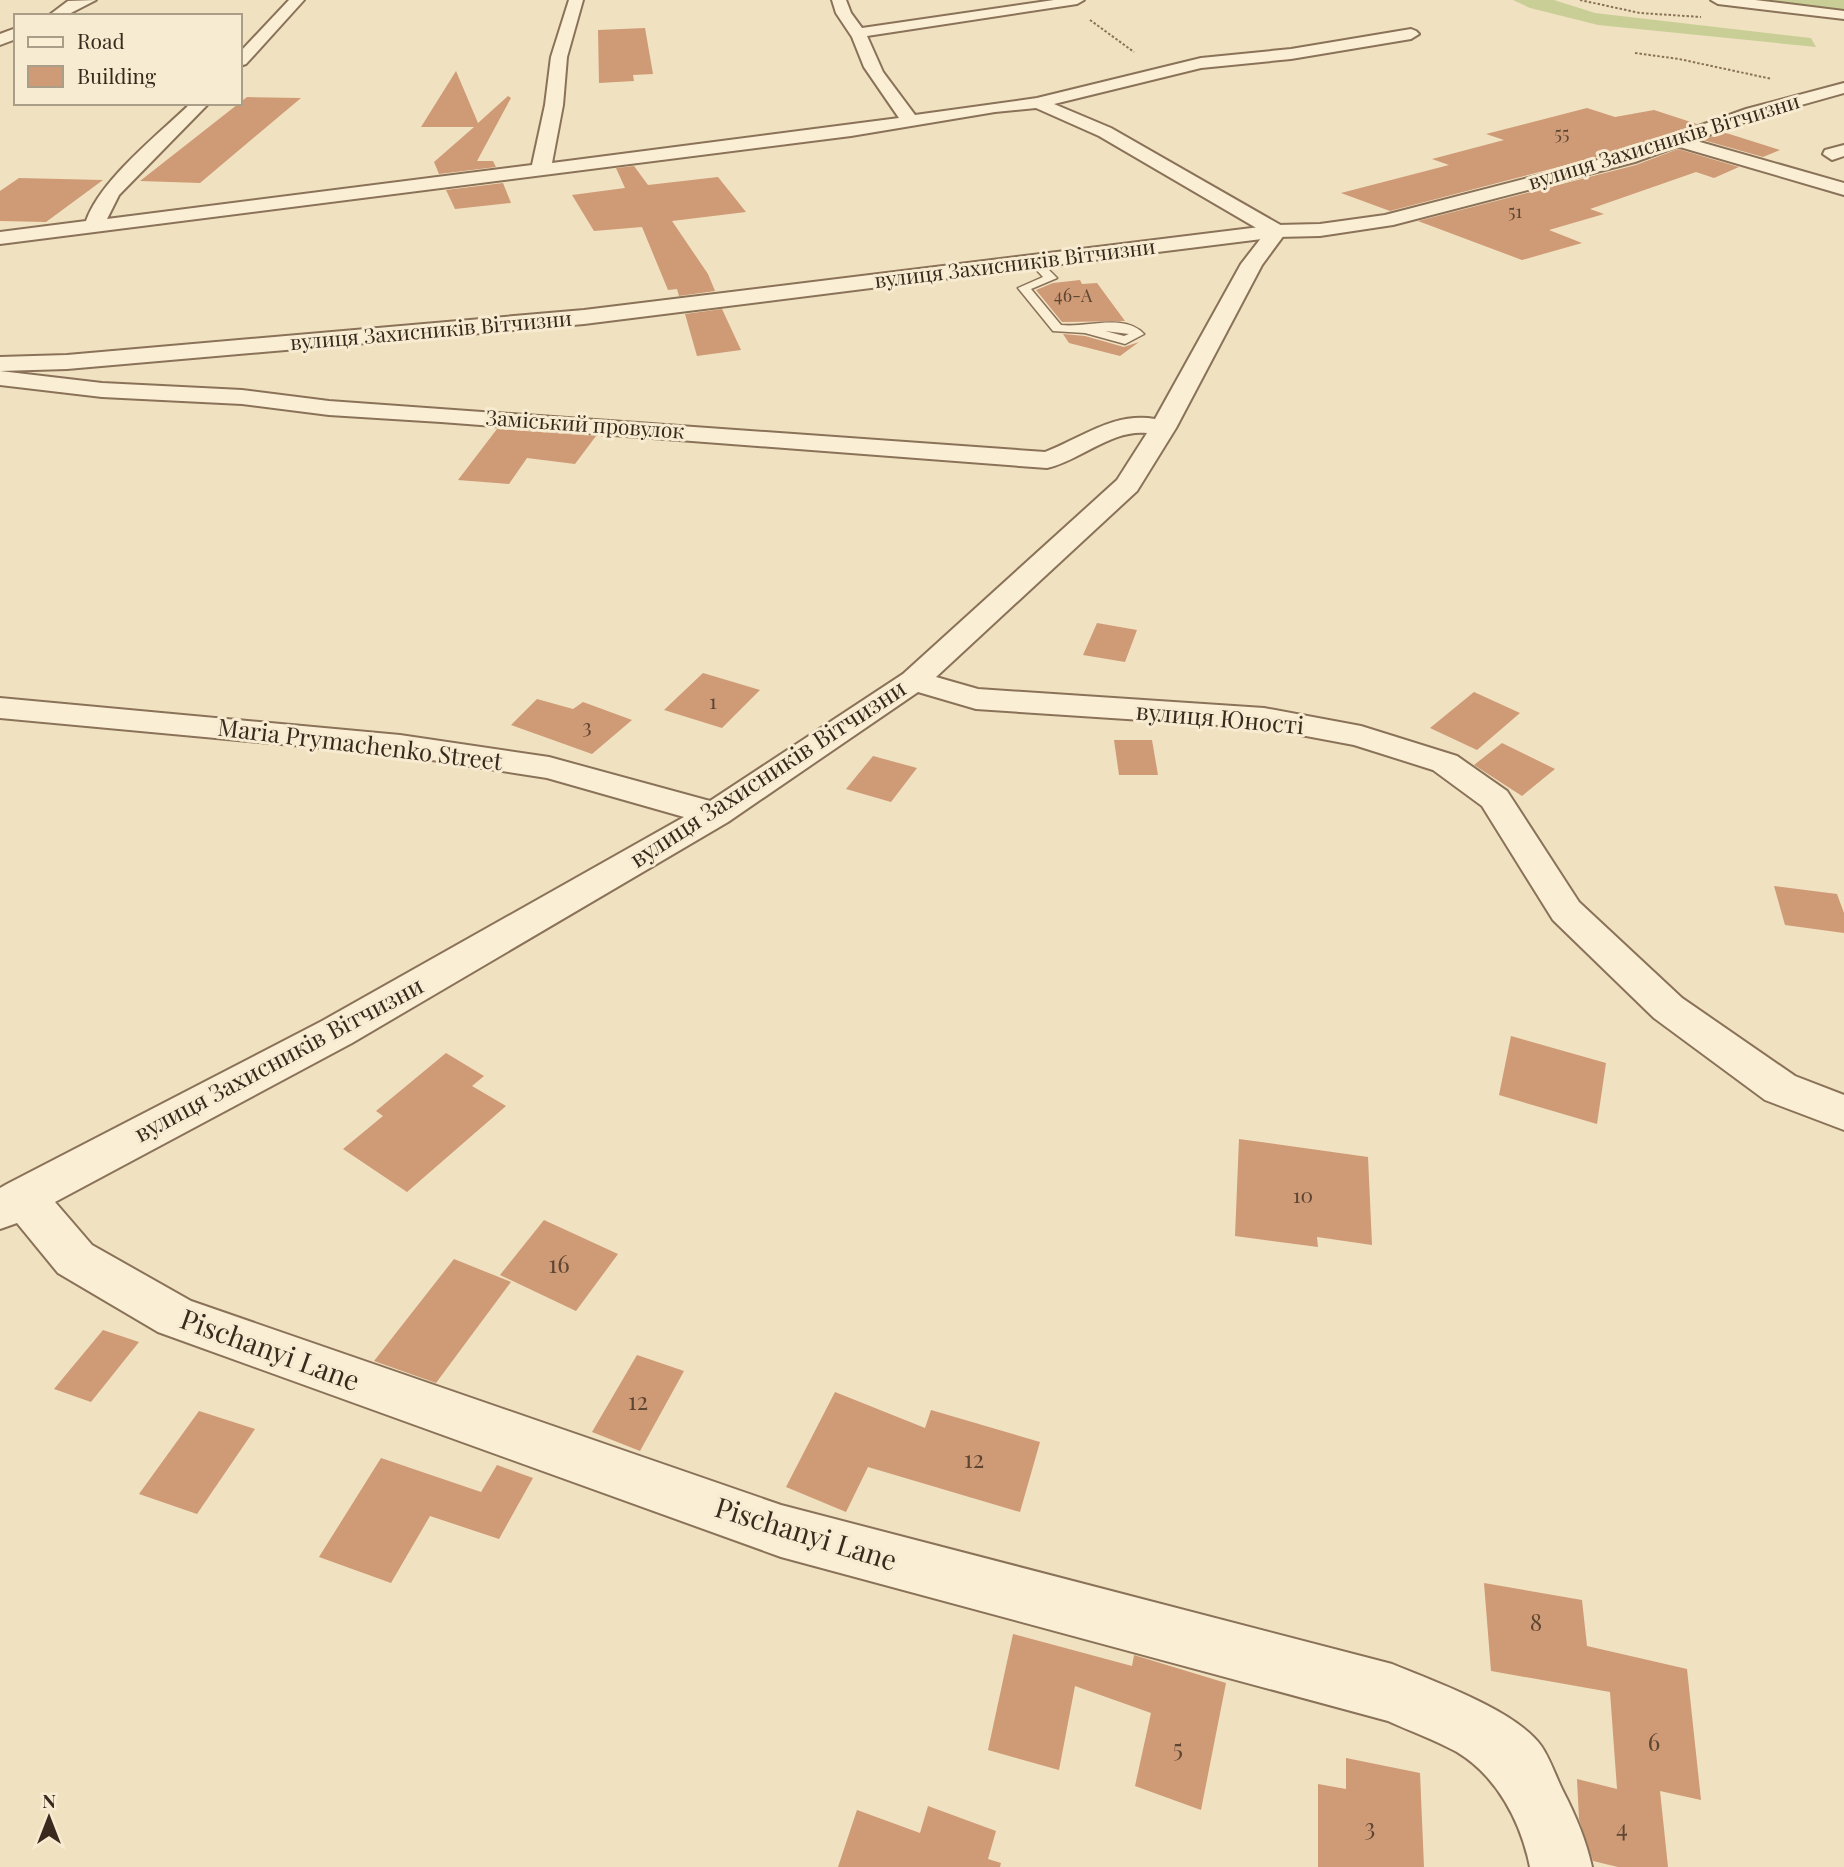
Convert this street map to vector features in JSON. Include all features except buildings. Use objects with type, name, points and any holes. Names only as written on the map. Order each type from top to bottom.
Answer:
[{"type":"street","points":[[58,14],[73,4],[89,0]]},
{"type":"street","points":[[276,0],[297,0]]},
{"type":"street","points":[[242,59],[297,0]]},
{"type":"street","points":[[541,169],[554,105],[559,57],[576,0]]},
{"type":"street","points":[[839,0],[840,11],[858,33],[873,69],[891,96],[903,106],[909,120]]},
{"type":"street","points":[[1718,0],[1844,15]]},
{"type":"street","points":[[858,33],[1072,1]]},
{"type":"street","points":[[0,238],[851,131],[909,120],[1038,103],[1201,63],[1291,54],[1411,34]]},
{"type":"street","name":"вулиця Захисників Вітчизни","points":[[0,364],[81,361],[584,317],[1277,231],[1320,230],[1386,221],[1615,162],[1752,113],[1834,90]]},
{"type":"street","points":[[1038,103],[1116,138],[1277,231]]},
{"type":"street","points":[[94,226],[100,209],[112,191],[165,142],[199,105]]},
{"type":"street","points":[[1679,141],[1844,189]]},
{"type":"street","name":"вулиця Захисників Вітчизни","points":[[11,1203],[337,1032],[715,814],[914,681],[1127,485],[1163,428],[1252,264],[1277,231]]},
{"type":"street","name":"Заміський провулок","points":[[0,378],[102,390],[242,397],[329,408],[442,414],[1048,460],[1070,453],[1094,437],[1131,424],[1163,428]]},
{"type":"street","name":"вулиця Юності","points":[[914,681],[976,699],[1264,718],[1361,736],[1445,763],[1495,799],[1566,911],[1668,1009],[1780,1088],[1844,1113]]},
{"type":"street","name":"Maria Prymachenko Street","points":[[0,708],[400,746],[549,768],[715,814]]},
{"type":"street","name":"Pischanyi Lane","points":[[11,1203],[75,1259],[176,1318],[781,1531],[1392,1693],[1479,1732],[1520,1767],[1556,1843],[1561,1867]]},
{"type":"lane","points":[[1036,262],[1051,278],[1024,288],[1056,328],[1090,331]]},
{"type":"path","points":[[1072,1],[1161,72]]},
{"type":"path","points":[[1635,53],[1679,59],[1834,90]]},
{"type":"green space","points":[[1513,0],[1554,0],[1595,13],[1811,38],[1816,47],[1598,25],[1530,8]]},
{"type":"green space","points":[[1748,0],[1844,0],[1844,11]]}]
